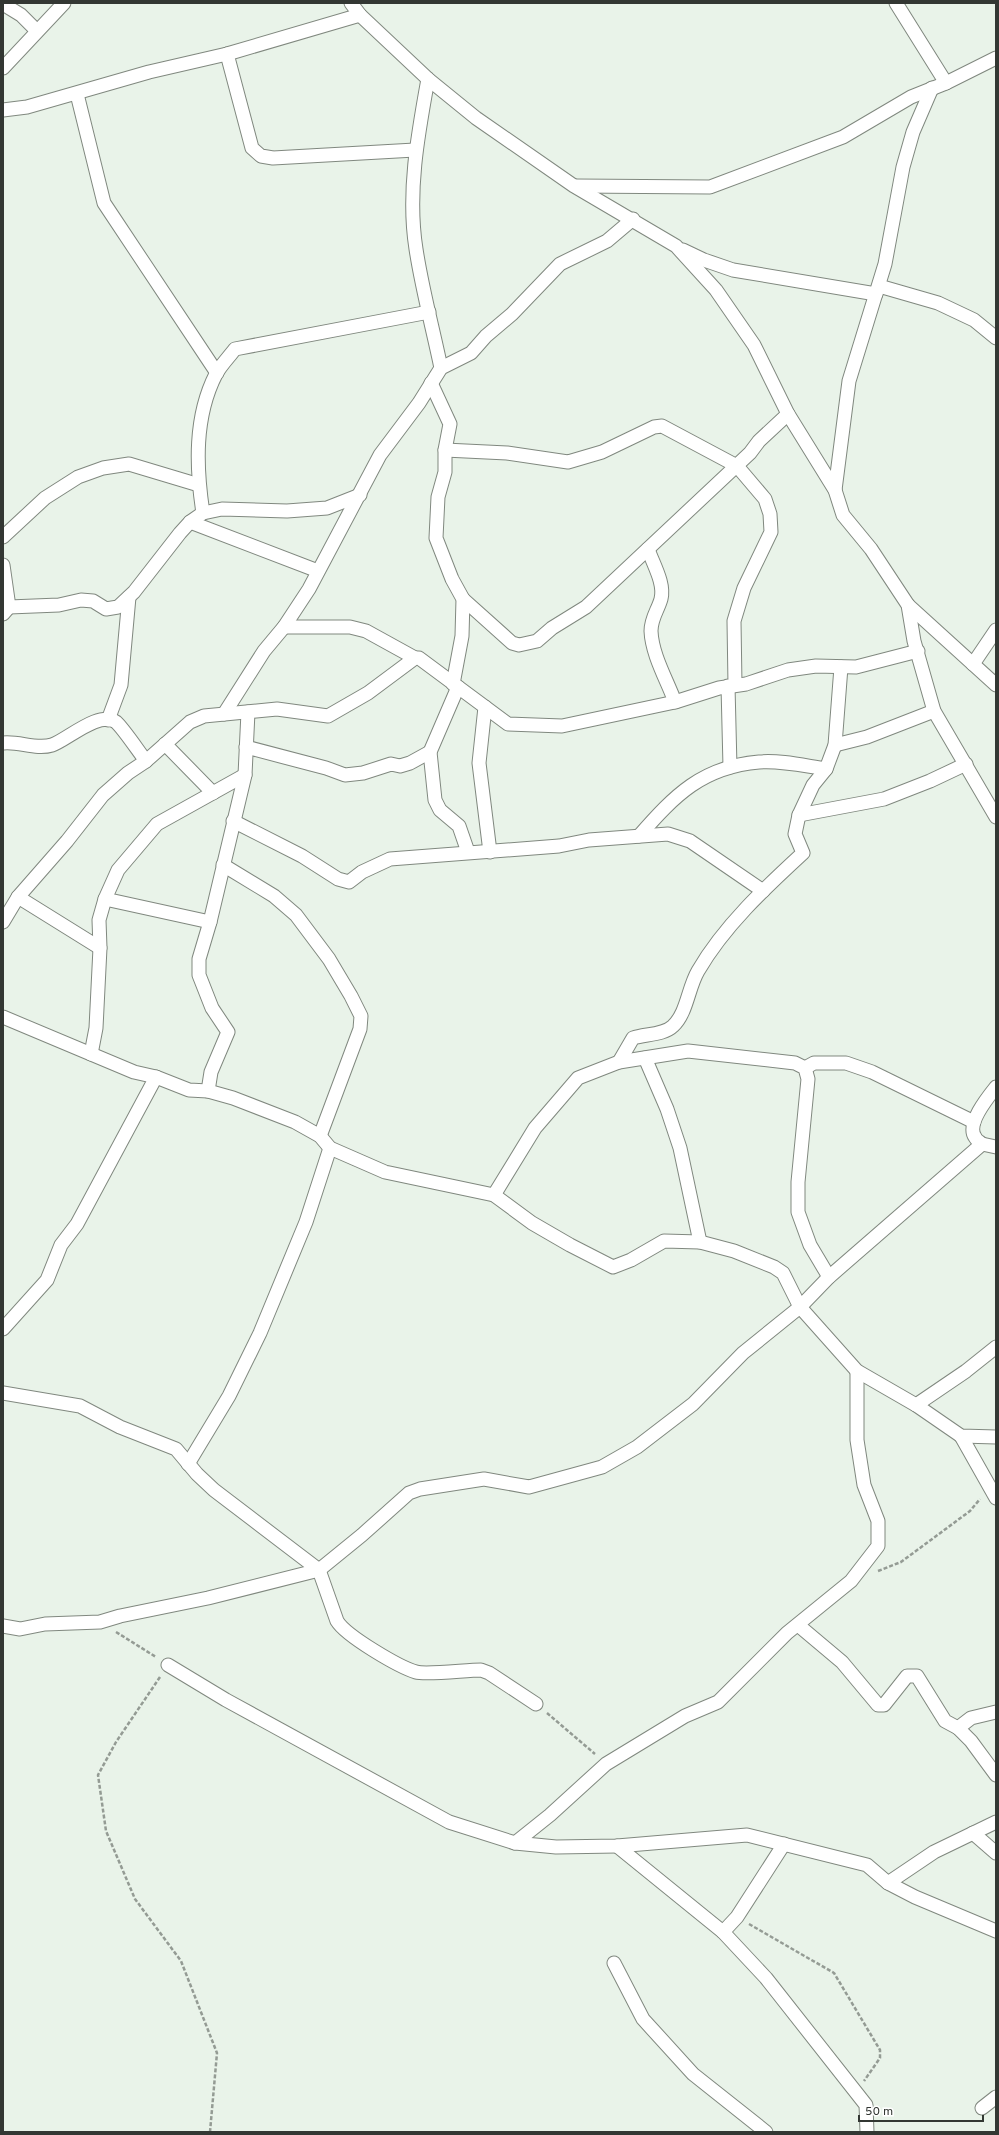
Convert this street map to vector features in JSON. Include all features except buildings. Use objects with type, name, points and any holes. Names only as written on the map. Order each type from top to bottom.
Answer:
[{"type":"street","points":[[3,68],[37,30],[64,3]]},
{"type":"street","points":[[352,3],[360,15],[428,78],[476,118],[574,186],[633,219],[676,246],[704,260],[733,270],[878,290],[938,303],[974,320],[996,338]]},
{"type":"street","points":[[896,3],[946,83]]},
{"type":"street","points":[[3,4],[20,15],[37,30]]},
{"type":"street","points":[[3,110],[27,107],[77,94],[149,72],[227,54],[360,15]]},
{"type":"street","points":[[227,54],[252,148],[261,156],[273,158],[416,150]]},
{"type":"street","points":[[574,186],[710,187],[843,137],[911,97],[946,83],[995,60]]},
{"type":"street","points":[[428,78],[416,150],[413,194],[415,248],[441,368]]},
{"type":"street","points":[[835,490],[849,381],[862,334],[878,290],[885,264],[903,167],[913,132],[932,88]]},
{"type":"street","points":[[77,94],[104,203],[217,373]]},
{"type":"street","points":[[224,714],[264,651],[284,627],[309,589],[360,495],[380,454],[441,368],[471,353],[486,336],[512,314],[560,264],[607,241],[633,219]]},
{"type":"street","points":[[676,246],[716,290],[754,345],[788,414],[835,490],[844,515],[871,550],[908,605],[996,685]]},
{"type":"street","points":[[203,513],[199,486],[198,447],[204,407],[217,373],[235,349],[429,312]]},
{"type":"street","points":[[431,383],[450,424],[445,450],[445,472],[438,497],[436,538],[452,579],[463,599],[512,643],[519,645],[530,644],[537,641],[552,628],[586,607],[737,466],[757,446],[759,441],[788,414]]},
{"type":"street","points":[[445,450],[508,453],[568,462],[602,452],[654,427],[662,426],[737,466],[765,499],[770,514],[771,532],[744,588],[734,621],[731,686],[730,767]]},
{"type":"street","points":[[3,536],[45,498],[78,477],[103,468],[129,464],[199,486]]},
{"type":"street","points":[[3,564],[6,610],[59,605],[81,600],[93,601],[106,609],[118,607],[128,598],[190,522],[203,513],[222,509],[287,511],[327,508],[360,495]]},
{"type":"street","points":[[190,522],[318,571]]},
{"type":"street","points":[[648,549],[662,587],[660,599],[653,615],[651,632],[656,653],[675,702]]},
{"type":"street","points":[[108,720],[121,686],[128,598]]},
{"type":"street","points":[[463,599],[462,636],[456,686],[430,752],[435,800],[440,810],[459,826],[468,852]]},
{"type":"street","points":[[908,605],[914,641],[934,711],[996,817]]},
{"type":"street","points":[[284,627],[350,627],[366,631],[415,658],[423,660],[508,724],[562,726],[675,702],[788,670],[816,666],[856,667],[918,651]]},
{"type":"street","points":[[973,664],[996,630]]},
{"type":"street","points":[[3,922],[6,907],[18,897],[67,842],[103,795],[128,773],[146,761],[190,722],[204,716],[277,709],[328,716],[368,692],[415,658]]},
{"type":"street","points":[[619,1062],[633,1038],[671,1028],[679,1020],[688,993],[698,971],[728,929],[763,891],[803,853],[795,834],[799,815],[814,785],[826,769],[835,745],[841,667]]},
{"type":"street","points":[[485,707],[479,763],[490,852]]},
{"type":"street","points":[[835,745],[867,737],[934,711]]},
{"type":"street","points":[[208,1091],[211,1072],[228,1032],[212,1008],[199,975],[199,959],[210,922],[245,775],[248,712]]},
{"type":"street","points":[[3,743],[12,742],[38,746],[52,745],[99,720],[108,720],[116,722],[146,761]]},
{"type":"street","points":[[165,744],[213,793]]},
{"type":"street","points":[[246,747],[326,768],[345,776],[363,773],[391,764],[400,766],[410,763],[430,752]]},
{"type":"street","points":[[639,836],[667,803],[690,784],[730,767],[760,762],[780,762],[826,769]]},
{"type":"street","points":[[799,815],[884,799],[930,782],[966,764]]},
{"type":"street","points":[[91,1054],[96,1028],[100,948],[99,920],[105,900],[118,870],[156,824],[245,775]]},
{"type":"street","points":[[233,821],[302,856],[338,879],[348,882],[362,872],[390,859],[559,846],[589,840],[668,834],[690,841],[763,891]]},
{"type":"street","points":[[223,865],[274,896],[296,915],[329,959],[361,1016],[360,1029],[320,1136]]},
{"type":"street","points":[[18,897],[100,948]]},
{"type":"street","points":[[105,900],[210,922]]},
{"type":"street","points":[[3,1017],[134,1072],[156,1077],[189,1090],[208,1091],[294,1122],[320,1136],[330,1148],[384,1172],[494,1195],[532,1223],[613,1267],[631,1260],[664,1241],[700,1242],[734,1251],[774,1267],[783,1273],[800,1307],[857,1371],[916,1405],[960,1436],[992,1494]]},
{"type":"street","points":[[494,1195],[535,1128],[578,1078],[619,1062],[688,1051],[795,1063],[805,1068],[808,1079],[798,1182],[798,1212],[810,1245],[829,1277]]},
{"type":"street","points":[[645,1058],[667,1109],[680,1148],[700,1242]]},
{"type":"street","points":[[805,1068],[814,1063],[846,1063],[872,1072],[974,1122]]},
{"type":"street","points":[[3,1329],[47,1280],[60,1246],[78,1224],[156,1077]]},
{"type":"street","points":[[996,1087],[983,1105],[974,1122],[972,1130],[975,1138],[982,1144],[996,1147]]},
{"type":"street","points":[[3,1626],[20,1630],[45,1624],[100,1622],[120,1616],[208,1598],[319,1570],[362,1535],[409,1493],[420,1489],[484,1479],[529,1487],[602,1467],[637,1447],[693,1404],[743,1353],[800,1307],[829,1277],[982,1144]]},
{"type":"street","points":[[188,1464],[229,1396],[260,1333],[306,1222],[330,1148]]},
{"type":"street","points":[[916,1405],[966,1371],[996,1347]]},
{"type":"street","points":[[515,1843],[550,1816],[606,1764],[685,1716],[718,1702],[798,1625],[851,1581],[878,1546],[878,1521],[864,1485],[856,1440],[857,1371]]},
{"type":"street","points":[[3,1393],[80,1406],[120,1427],[176,1449],[188,1464],[214,1490],[319,1570],[337,1621],[342,1628],[360,1642],[417,1672],[480,1670],[489,1673],[536,1704]]},
{"type":"street","points":[[960,1436],[996,1437]]},
{"type":"street","points":[[798,1625],[842,1662],[878,1705],[884,1705],[907,1676],[917,1676],[945,1721],[958,1728],[971,1741],[996,1775]]},
{"type":"street","points":[[168,1665],[226,1700],[449,1822],[515,1843],[556,1848],[616,1846],[747,1835],[867,1865],[888,1883],[915,1898],[996,1931]]},
{"type":"street","points":[[958,1728],[971,1718],[996,1712]]},
{"type":"street","points":[[888,1883],[934,1852],[996,1822]]},
{"type":"street","points":[[973,1833],[996,1853]]},
{"type":"street","points":[[723,1932],[737,1917],[784,1844]]},
{"type":"street","points":[[616,1846],[723,1932],[766,1978],[866,2105],[867,2132]]},
{"type":"street","points":[[614,1963],[643,2019],[693,2074],[766,2132]]},
{"type":"street","points":[[982,2108],[996,2097]]},
{"type":"path","points":[[851,1581],[901,1562],[992,1494]]},
{"type":"path","points":[[100,1622],[168,1665],[116,1742],[98,1775],[106,1831],[135,1899],[181,1961],[217,2053],[210,2132]]},
{"type":"path","points":[[536,1704],[606,1764]]},
{"type":"path","points":[[737,1917],[834,1973],[880,2050],[880,2058],[865,2080],[862,2092],[866,2105]]}]
